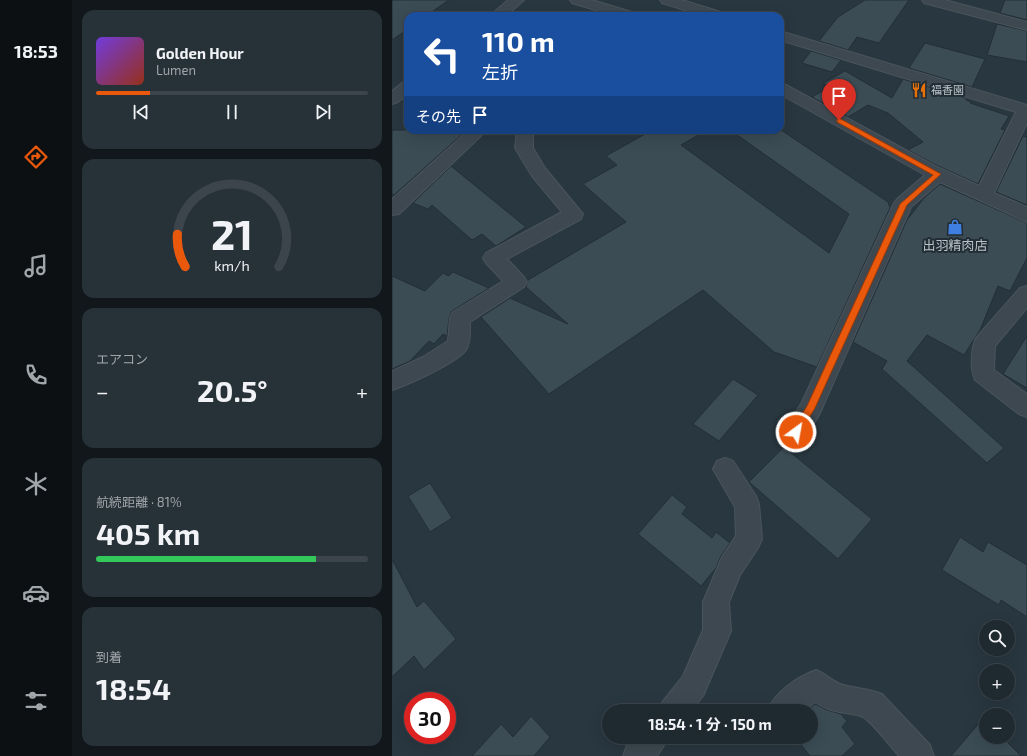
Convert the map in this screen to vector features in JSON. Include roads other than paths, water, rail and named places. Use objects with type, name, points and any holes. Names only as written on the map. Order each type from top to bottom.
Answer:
[{"type":"street","points":[[501,12],[517,0]]},
{"type":"street","points":[[577,0],[607,12]]},
{"type":"street","points":[[611,12],[627,0]]},
{"type":"street","points":[[667,0],[706,12]]},
{"type":"street","points":[[929,0],[1027,26]]},
{"type":"street","points":[[784,36],[1026,110],[984,195]]},
{"type":"street","points":[[392,99],[404,89]]},
{"type":"street","points":[[784,90],[938,174],[1027,215]]},
{"type":"street","points":[[393,207],[475,134]]},
{"type":"street","points":[[392,381],[432,364],[458,346],[460,318],[517,282],[493,258],[574,214],[538,172],[524,148],[525,134]]},
{"type":"street","points":[[796,432],[811,408],[904,204],[938,174]]},
{"type":"street","points":[[1027,294],[984,344],[983,374],[1027,407]]},
{"type":"street","points":[[679,704],[693,686],[717,631],[716,602],[731,566],[749,539],[747,504],[725,469]]},
{"type":"street","points":[[790,704],[816,684],[833,697],[872,704],[919,756]]},
{"type":"street","points":[[638,756],[647,744]]},
{"type":"place","name":"福香園","points":[[919,90]]},
{"type":"place","name":"出羽精肉店","points":[[955,227]]}]
